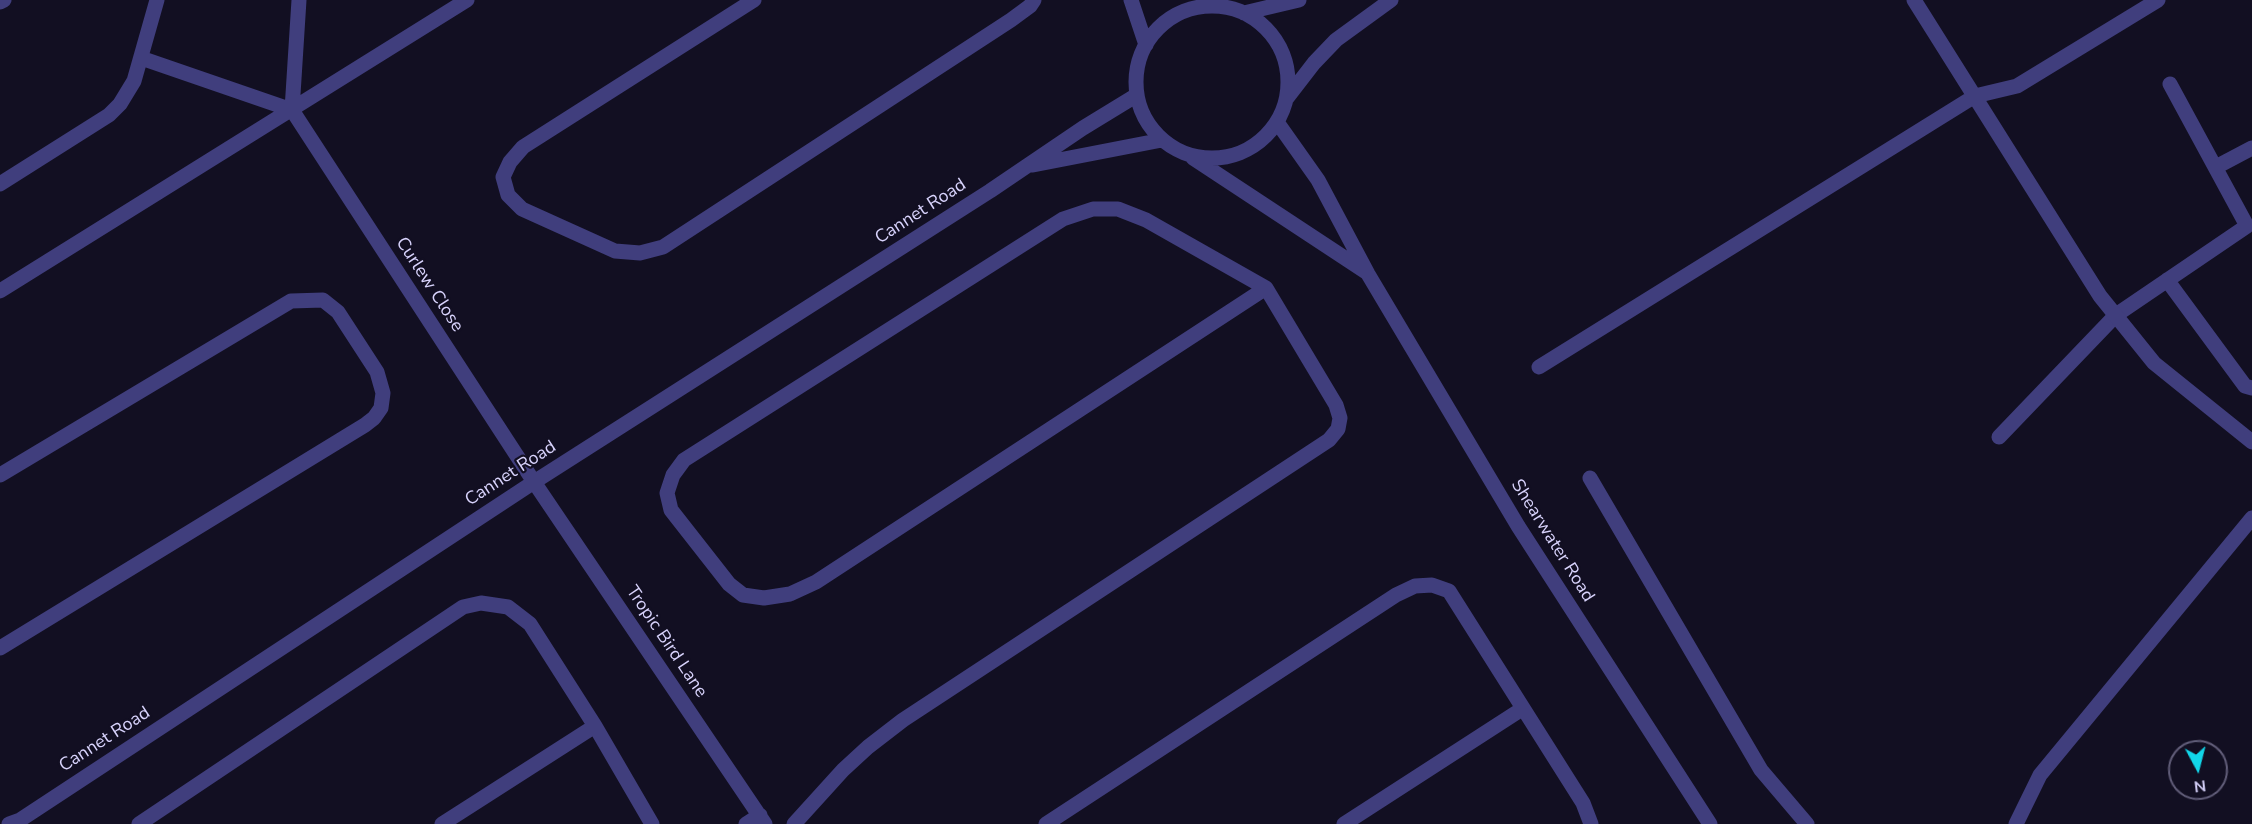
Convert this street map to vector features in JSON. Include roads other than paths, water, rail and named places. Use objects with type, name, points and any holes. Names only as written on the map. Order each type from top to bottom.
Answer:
[{"type":"street","points":[[0,184],[109,115],[120,104],[134,81],[157,0]]},
{"type":"street","points":[[292,110],[299,0]]},
{"type":"street","points":[[0,291],[467,0]]},
{"type":"street","points":[[754,0],[523,147],[510,162],[503,177],[508,195],[522,209],[615,251],[640,253],[663,247],[1011,20],[1030,6],[1034,0]]},
{"type":"street","points":[[1131,0],[1146,45]]},
{"type":"street","points":[[1244,13],[1299,0]]},
{"type":"street","points":[[1287,99],[1288,73],[1281,48],[1265,28],[1244,13],[1228,8],[1207,3],[1173,18],[1158,29],[1146,45],[1139,61],[1136,78],[1137,95],[1150,127],[1162,140],[1188,155],[1214,158],[1239,154],[1261,141],[1277,122],[1287,99],[1314,63],[1336,40],[1391,0]]},
{"type":"street","points":[[1914,0],[2100,296],[2154,363],[2252,442]]},
{"type":"street","points":[[1539,367],[1975,96],[2017,86],[2158,0]]},
{"type":"street","points":[[141,58],[292,110]]},
{"type":"street","points":[[1999,436],[2116,315],[2167,280],[2250,229],[2170,84]]},
{"type":"street","name":"Cannet Road","points":[[15,823],[534,482],[1137,95]]},
{"type":"street","name":"Curlew Close","points":[[292,110],[534,482]]},
{"type":"street","name":"Shearwater Road","points":[[1277,122],[1318,180],[1368,274],[1518,526],[1710,824]]},
{"type":"street","name":"Cannet Road","points":[[1028,166],[1162,140]]},
{"type":"street","points":[[2216,167],[2252,148]]},
{"type":"street","name":"Shearwater Road","points":[[1188,155],[1368,274]]},
{"type":"street","points":[[794,824],[843,770],[903,720],[1329,440],[1338,429],[1340,418],[1336,405],[1266,288],[1146,220],[1118,209],[1093,209],[1063,219],[684,460],[673,475],[667,493],[671,510],[729,584],[743,595],[764,598],[790,594],[826,576],[1266,288]]},
{"type":"street","points":[[2167,280],[2245,386],[2252,388]]},
{"type":"street","points":[[0,475],[291,301],[323,300],[338,312],[378,372],[383,393],[381,408],[365,425],[0,648]]},
{"type":"street","points":[[1590,478],[1761,770],[1807,824]]},
{"type":"street","name":"Tropic Bird Lane","points":[[534,482],[762,819]]},
{"type":"street","points":[[2016,824],[2040,775],[2252,518]]},
{"type":"street","points":[[1046,824],[1396,595],[1415,586],[1432,585],[1449,591],[1583,803],[1591,824]]},
{"type":"street","points":[[139,824],[463,607],[481,603],[508,607],[530,624],[595,726],[652,824]]},
{"type":"street","points":[[1344,824],[1522,709]]},
{"type":"street","points":[[442,824],[595,726]]},
{"type":"street","points":[[746,824],[762,819]]}]
